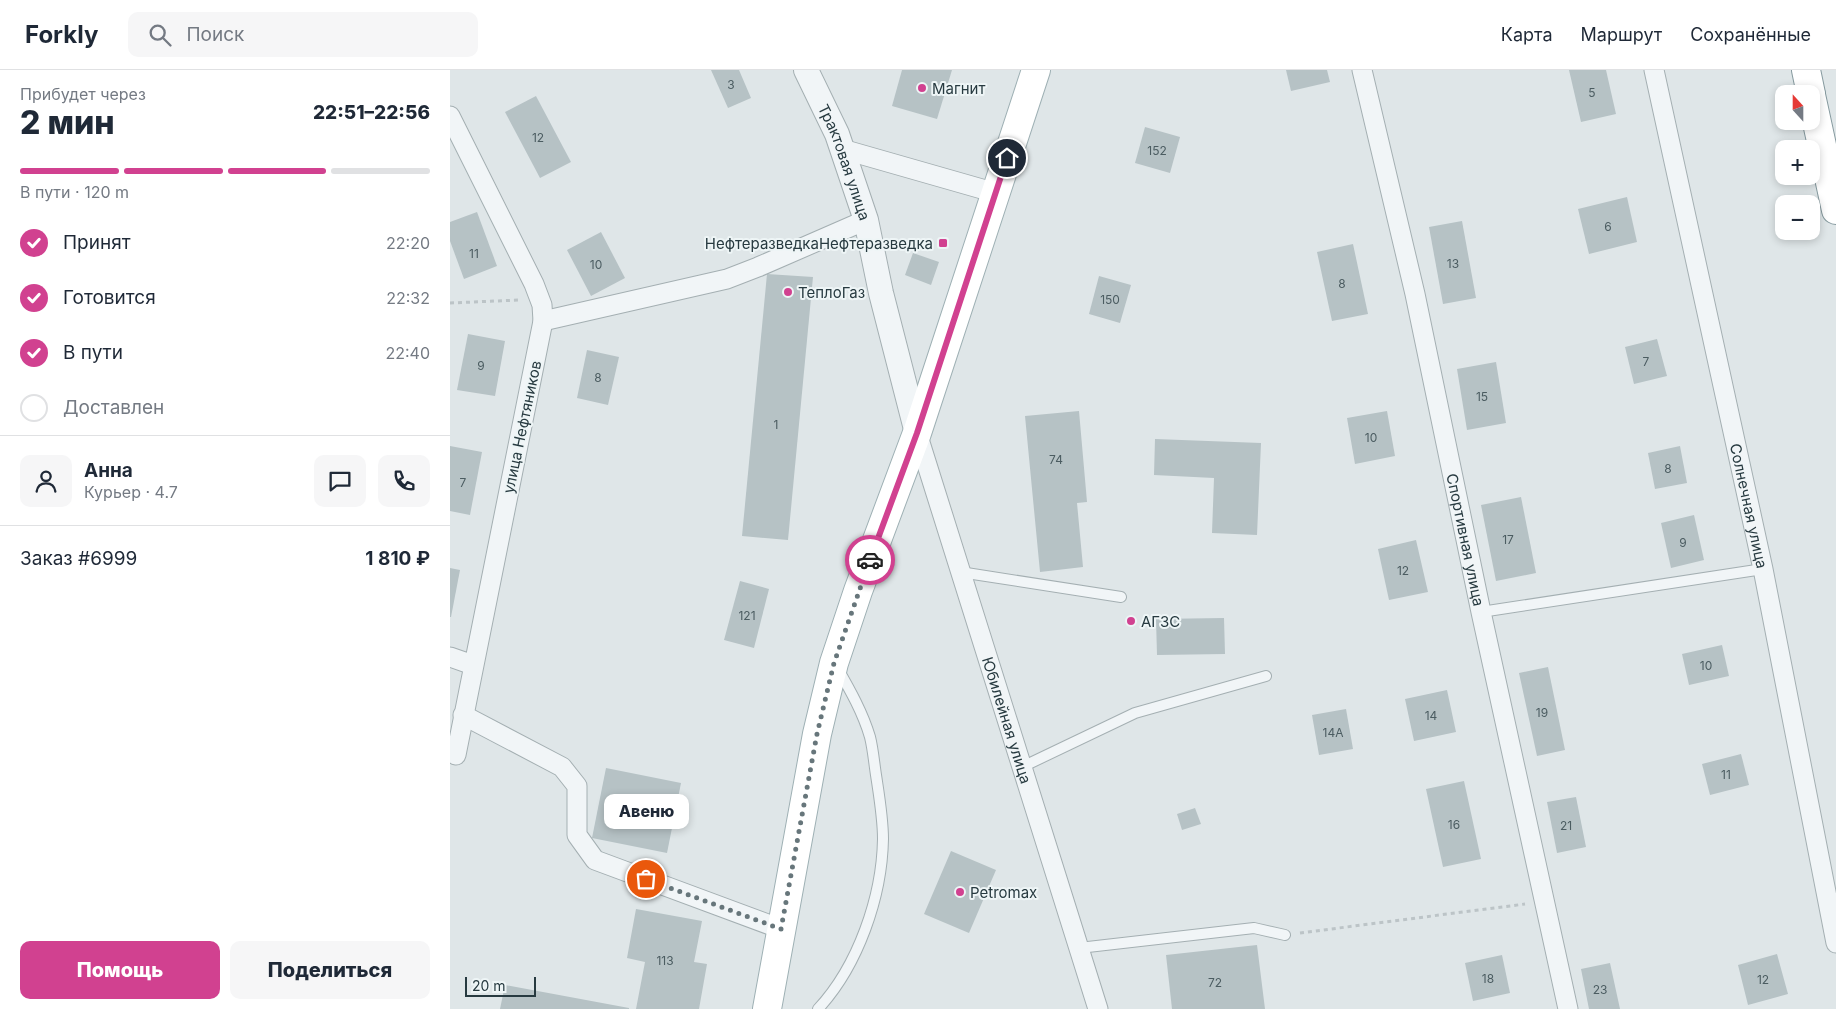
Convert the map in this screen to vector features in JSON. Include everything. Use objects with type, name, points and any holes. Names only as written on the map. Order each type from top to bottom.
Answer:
[{"type":"main road","points":[[767,1009],[817,734],[834,663],[858,591],[917,433],[1036,70]]},
{"type":"main road","points":[[1806,70],[1809,85]]},
{"type":"main road","points":[[1820,126],[1831,164],[1836,210]]},
{"type":"street","name":"Трактовая улица","points":[[806,70],[837,134],[866,220],[880,293],[917,433]]},
{"type":"street","name":"Спортивная улица","points":[[1362,70],[1415,294],[1568,1009]]},
{"type":"street","name":"Солнечная улица","points":[[1654,70],[1763,568],[1836,943]]},
{"type":"street","points":[[450,116],[534,284],[542,313],[727,279],[866,220]]},
{"type":"street","points":[[842,149],[996,193]]},
{"type":"street","name":"улица Нефтяников","points":[[456,755],[542,313]]},
{"type":"street","name":"Юбилейная улица","points":[[917,433],[1098,1009]]},
{"type":"street","points":[[450,657],[474,665]]},
{"type":"street","points":[[464,715],[562,767],[577,786],[578,835],[595,860],[781,929]]},
{"type":"lane","points":[[1482,612],[1763,568]]},
{"type":"lane","points":[[960,572],[1121,597]]},
{"type":"lane","points":[[818,1009],[828,999],[844,975],[872,909],[881,871],[883,837],[870,737],[859,708],[834,663]]},
{"type":"lane","points":[[1022,767],[1134,713],[1266,676]]},
{"type":"lane","points":[[1079,948],[1254,928],[1285,935]]},
{"type":"path","points":[[450,303],[522,300],[542,313]]},
{"type":"path","points":[[1285,935],[1546,902]]},
{"type":"building","points":[[711,70],[739,70],[751,98],[728,108]]},
{"type":"building","name":"Магнит","points":[[902,70],[952,70],[937,119],[892,106]]},
{"type":"building","points":[[1286,70],[1327,70],[1330,82],[1291,91]]},
{"type":"building","points":[[1569,70],[1606,70],[1616,114],[1581,122]]},
{"type":"building","points":[[536,96],[571,162],[540,178],[505,112]]},
{"type":"building","points":[[1145,127],[1180,137],[1170,173],[1135,163]]},
{"type":"building","points":[[1627,197],[1637,242],[1589,254],[1578,209]]},
{"type":"building","points":[[477,212],[497,266],[464,279],[450,241],[450,222]]},
{"type":"building","points":[[1462,221],[1476,298],[1443,304],[1429,227]]},
{"type":"building","points":[[601,232],[625,278],[591,296],[567,250]]},
{"type":"building","points":[[1353,244],[1368,314],[1332,321],[1317,252]]},
{"type":"building","points":[[913,253],[939,262],[931,285],[905,275]]},
{"type":"building","points":[[767,274],[813,277],[788,540],[742,536]]},
{"type":"building","points":[[1099,276],[1131,285],[1120,323],[1089,314]]},
{"type":"building","points":[[468,334],[505,341],[495,396],[457,390]]},
{"type":"building","points":[[1657,339],[1667,376],[1634,384],[1625,347]]},
{"type":"building","points":[[587,350],[619,357],[608,405],[577,398]]},
{"type":"building","points":[[1496,362],[1506,423],[1467,430],[1457,369]]},
{"type":"building","points":[[1079,411],[1087,502],[1077,503],[1083,567],[1040,572],[1025,416]]},
{"type":"building","points":[[1387,411],[1395,456],[1355,464],[1347,418]]},
{"type":"building","points":[[1155,439],[1261,443],[1257,535],[1212,533],[1214,478],[1154,475]]},
{"type":"building","points":[[450,446],[482,452],[470,515],[450,511]]},
{"type":"building","points":[[1680,446],[1687,483],[1655,489],[1648,453]]},
{"type":"building","points":[[1521,497],[1536,573],[1496,581],[1481,505]]},
{"type":"building","points":[[1694,515],[1704,560],[1671,568],[1661,523]]},
{"type":"building","points":[[1416,540],[1428,592],[1389,600],[1378,549]]},
{"type":"building","points":[[450,568],[460,570],[451,617],[450,617]]},
{"type":"building","points":[[740,581],[769,589],[754,648],[724,640]]},
{"type":"building","points":[[1224,618],[1225,654],[1157,655],[1156,619]]},
{"type":"building","points":[[1722,645],[1729,676],[1689,685],[1682,654]]},
{"type":"building","points":[[1548,667],[1565,750],[1537,756],[1519,673]]},
{"type":"building","points":[[1447,690],[1456,732],[1414,741],[1405,699]]},
{"type":"building","points":[[1346,709],[1353,749],[1319,755],[1312,715]]},
{"type":"building","points":[[1741,754],[1749,785],[1710,795],[1702,764]]},
{"type":"building","points":[[606,768],[681,783],[667,853],[592,838]]},
{"type":"building","points":[[1464,781],[1481,859],[1443,867],[1426,789]]},
{"type":"building","points":[[1576,797],[1586,847],[1557,853],[1547,802]]},
{"type":"building","points":[[1195,808],[1201,824],[1182,830],[1177,814]]},
{"type":"building","name":"Petromax","points":[[951,851],[996,870],[969,933],[924,914]]},
{"type":"building","points":[[636,909],[702,921],[694,962],[707,964],[699,1009],[636,1009],[645,962],[627,958]]},
{"type":"building","points":[[1257,945],[1265,1009],[1172,1009],[1166,955]]},
{"type":"building","points":[[1777,954],[1788,994],[1748,1005],[1738,965]]},
{"type":"building","points":[[1502,955],[1510,993],[1473,1001],[1465,963]]},
{"type":"building","points":[[1610,963],[1620,1009],[1589,1009],[1581,969]]},
{"type":"building","points":[[505,985],[629,1008],[629,1009],[500,1009]]},
{"type":"way so far","points":[[646,879],[781,929],[817,734],[834,663],[870,560]]},
{"type":"place","name":"Магнит","points":[[922,88]]},
{"type":"place","name":"НефтеразведкаНефтеразведка","points":[[943,243]]},
{"type":"place","name":"ТеплоГаз","points":[[788,292]]},
{"type":"place","name":"АГЗС","points":[[1131,621]]},
{"type":"place","name":"Авеню","points":[[646,879]]},
{"type":"place","name":"Petromax","points":[[960,892]]},
{"type":"route","points":[[870,560],[917,433],[1007,158]]}]
